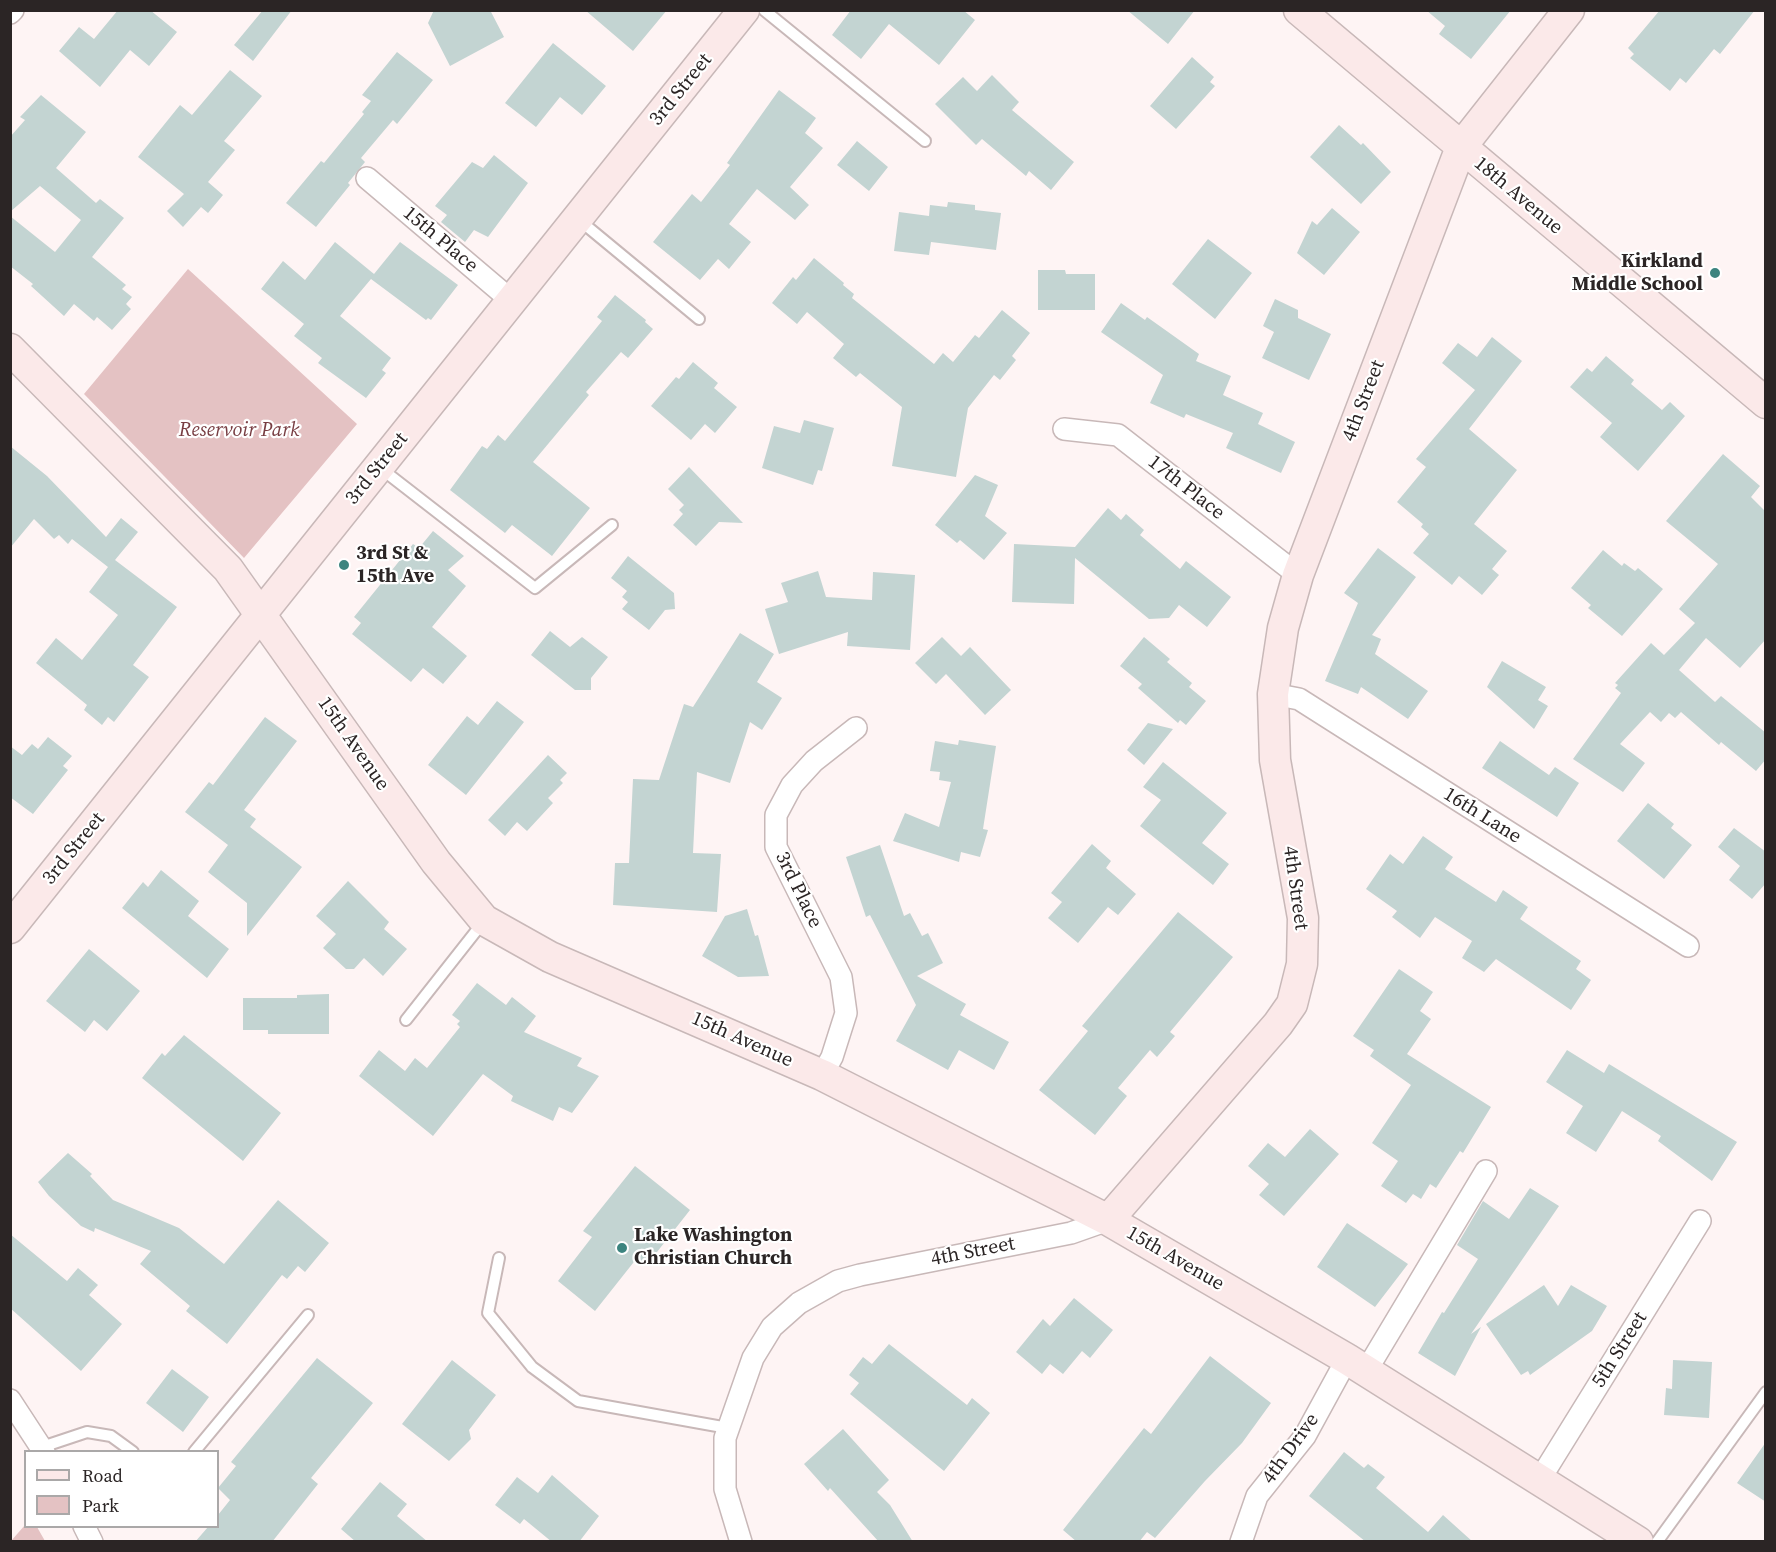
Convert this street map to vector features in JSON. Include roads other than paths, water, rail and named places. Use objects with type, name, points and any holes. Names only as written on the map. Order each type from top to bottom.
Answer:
[{"type":"street","name":"3rd Street","points":[[10,928],[744,10]]},
{"type":"street","name":"18th Avenue","points":[[1299,10],[1766,403]]},
{"type":"street","name":"4th Street","points":[[741,1542],[725,1489],[725,1438],[753,1358],[772,1327],[799,1303],[838,1281],[1071,1233],[1108,1220],[1278,1024],[1292,1004],[1302,964],[1303,918],[1275,760],[1273,694],[1283,628],[1298,575],[1461,147],[1569,10]]},
{"type":"street","name":"15th Place","points":[[367,178],[512,301]]},
{"type":"street","name":"15th Avenue","points":[[10,349],[228,569],[436,862],[484,920],[550,957],[822,1075],[1108,1220],[1357,1365],[1638,1542]]},
{"type":"street","name":"17th Place","points":[[1064,429],[1118,435],[1298,575]]},
{"type":"street","name":"16th Lane","points":[[1273,694],[1299,699],[1688,946]]},
{"type":"street","name":"3rd Place","points":[[822,1075],[832,1057],[846,1013],[841,977],[776,847],[776,815],[792,785],[814,761],[856,728]]},
{"type":"street","name":"4th Drive","points":[[1241,1542],[1257,1496],[1357,1365],[1486,1171]]},
{"type":"street","name":"5th Street","points":[[1540,1479],[1700,1221]]},
{"type":"street","points":[[10,1400],[43,1449]]},
{"type":"street","points":[[85,1528],[92,1542]]},
{"type":"lane","points":[[764,10],[926,141]]},
{"type":"lane","points":[[578,218],[699,319]]},
{"type":"lane","points":[[379,467],[535,588],[612,525]]},
{"type":"lane","points":[[406,1020],[484,920]]},
{"type":"lane","points":[[499,1258],[488,1313],[532,1367],[578,1401],[728,1428]]},
{"type":"lane","points":[[196,1450],[308,1315]]},
{"type":"lane","points":[[1657,1542],[1766,1392]]},
{"type":"lane","points":[[43,1449],[87,1432],[111,1436],[130,1450]]},
{"type":"place","name":"Kirkland Middle School","points":[[1715,273]]},
{"type":"place","name":"3rd St & 15th Ave","points":[[344,565]]},
{"type":"place","name":"Lake Washington Christian Church","points":[[622,1248]]},
{"type":"park label","name":"Reservoir Park","points":[[239,431]]}]
